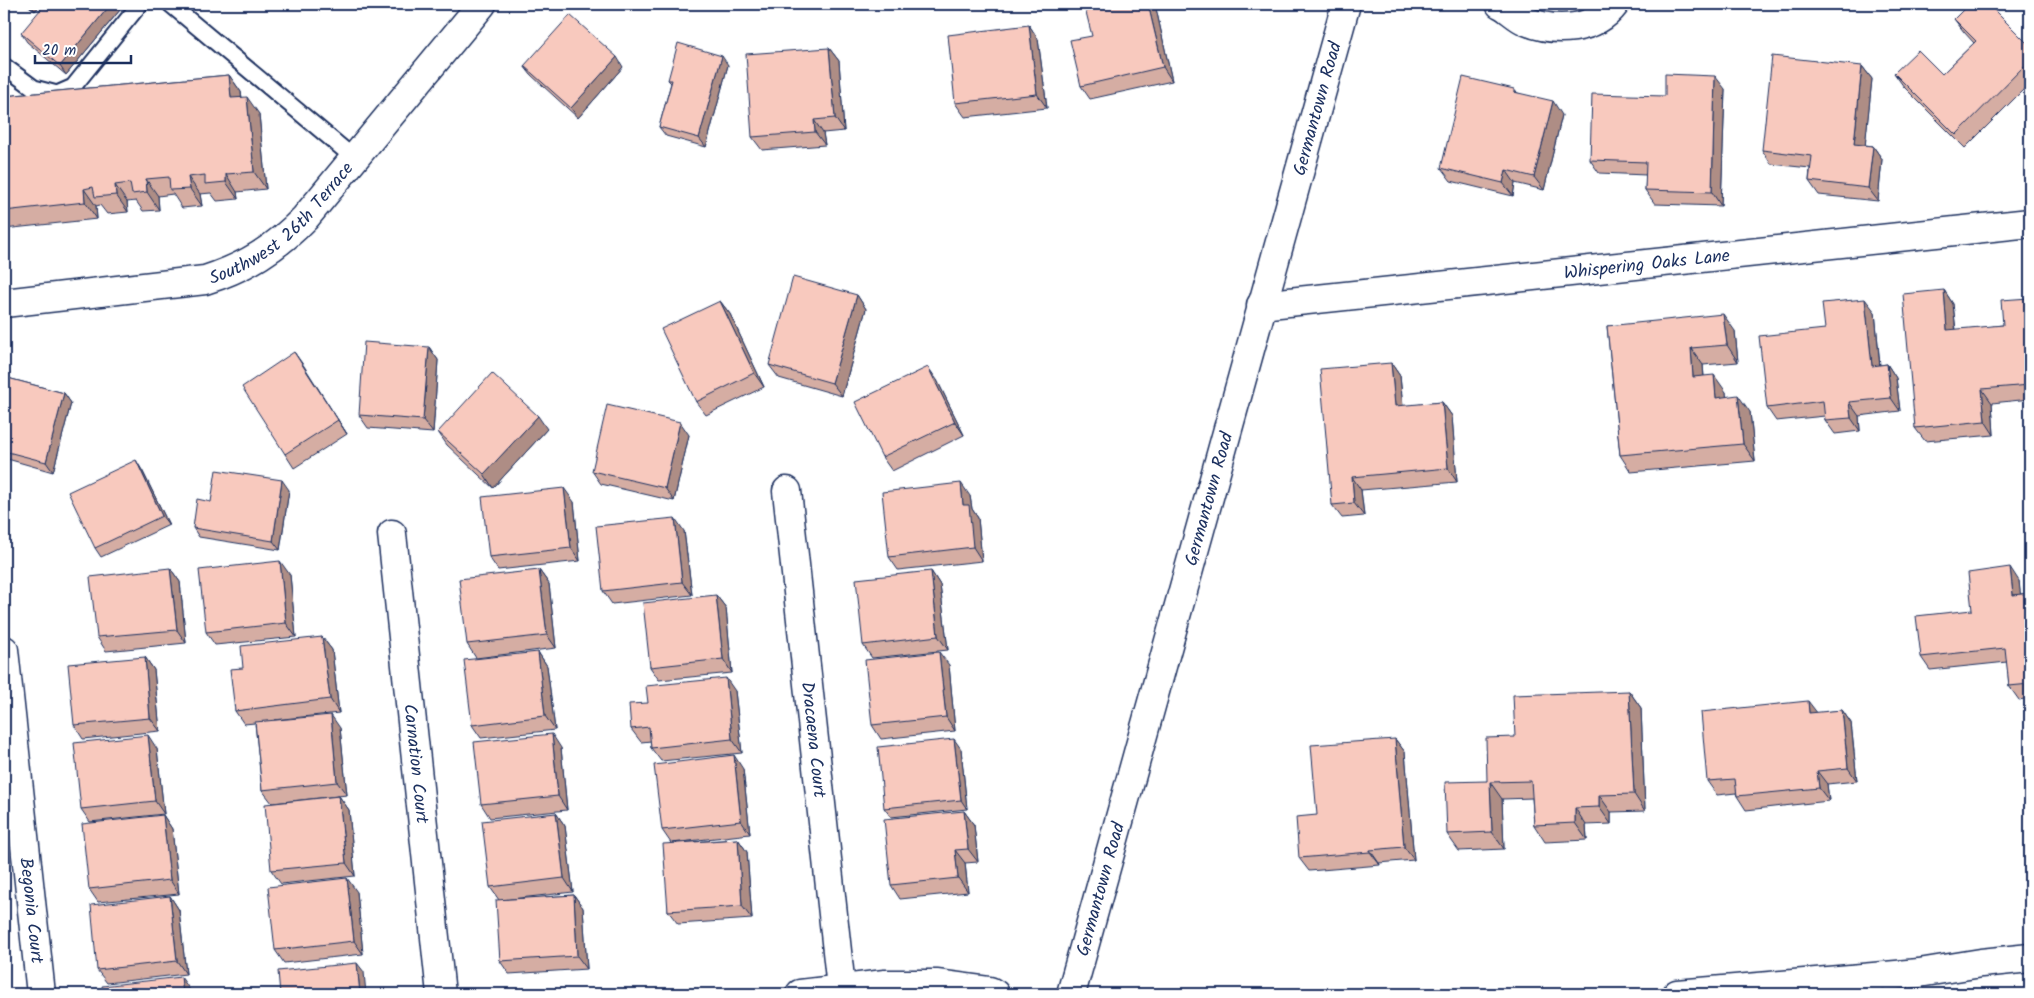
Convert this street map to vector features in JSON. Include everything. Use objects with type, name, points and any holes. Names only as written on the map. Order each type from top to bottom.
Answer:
[{"type":"street","name":"Southwest 26th Terrace","points":[[4,302],[183,284],[228,273],[249,263],[287,236],[482,4]]},
{"type":"street","name":"Germantown Road","points":[[1071,994],[1346,4]]},
{"type":"street","points":[[1500,4],[1524,20],[1546,28],[1570,28],[1593,21],[1615,4]]},
{"type":"street","name":"Whispering Oaks Lane","points":[[1261,305],[2030,223]]},
{"type":"street","name":"Dracaena Court","points":[[787,491],[841,988]]},
{"type":"street","name":"Carnation Court","points":[[392,534],[441,994]]},
{"type":"street","name":"Begonia Court","points":[[4,650],[41,994]]},
{"type":"street","points":[[1677,994],[1919,973],[1981,963],[2030,958]]},
{"type":"street","points":[[800,994],[885,984],[938,984],[995,994]]},
{"type":"lane","points":[[4,66],[34,88],[57,94],[73,87],[140,4]]},
{"type":"lane","points":[[170,4],[354,158]]},
{"type":"building","points":[[45,4],[111,4],[60,66],[21,33]]},
{"type":"building","points":[[1084,4],[1148,4],[1163,67],[1081,86],[1070,40],[1092,36]]},
{"type":"building","points":[[1969,4],[1988,4],[2030,46],[2030,60],[1956,135],[1894,73],[1918,50],[1942,74],[1976,41],[1954,19]]},
{"type":"building","points":[[570,15],[617,57],[571,108],[524,66]]},
{"type":"building","points":[[1029,25],[1037,94],[955,103],[948,35]]},
{"type":"building","points":[[678,43],[722,56],[699,138],[659,127],[672,80],[668,80]]},
{"type":"building","points":[[829,48],[835,118],[814,120],[815,132],[752,137],[746,54]]},
{"type":"building","points":[[1772,56],[1862,66],[1854,144],[1873,146],[1868,188],[1809,181],[1812,156],[1762,150]]},
{"type":"building","points":[[1665,74],[1715,76],[1712,192],[1645,190],[1646,162],[1590,160],[1592,94],[1665,96]]},
{"type":"building","points":[[229,75],[231,98],[247,97],[254,172],[226,174],[226,182],[205,184],[205,175],[188,177],[190,189],[170,190],[169,177],[146,179],[147,192],[132,194],[130,183],[115,185],[116,195],[95,197],[93,187],[84,189],[85,202],[4,211],[4,96]]},
{"type":"building","points":[[1463,77],[1514,89],[1514,92],[1553,101],[1534,177],[1506,170],[1503,183],[1441,168]]},
{"type":"building","points":[[793,277],[857,295],[832,383],[769,365]]},
{"type":"building","points":[[1944,290],[1947,330],[2003,325],[2001,300],[2029,298],[2030,385],[1982,389],[1985,421],[1915,428],[1903,294]]},
{"type":"building","points":[[1865,299],[1872,366],[1887,364],[1891,398],[1849,402],[1851,418],[1825,420],[1823,401],[1767,408],[1759,336],[1825,329],[1822,303]]},
{"type":"building","points":[[720,301],[754,373],[696,402],[661,329]]},
{"type":"building","points":[[1723,314],[1727,345],[1691,348],[1693,377],[1714,375],[1716,398],[1738,395],[1743,444],[1620,455],[1607,326]]},
{"type":"building","points":[[364,342],[429,347],[423,420],[359,415]]},
{"type":"building","points":[[294,352],[338,420],[285,454],[242,387]]},
{"type":"building","points":[[1391,363],[1395,406],[1442,402],[1448,468],[1352,477],[1354,503],[1332,505],[1320,369]]},
{"type":"building","points":[[928,367],[955,422],[882,457],[855,402]]},
{"type":"building","points":[[492,373],[538,416],[484,474],[438,432]]},
{"type":"building","points":[[4,377],[64,393],[46,462],[4,451]]},
{"type":"building","points":[[607,405],[680,422],[665,488],[592,471]]},
{"type":"building","points":[[136,460],[162,516],[95,548],[68,492]]},
{"type":"building","points":[[216,470],[282,480],[273,541],[193,528],[197,499],[211,502]]},
{"type":"building","points":[[961,483],[963,505],[969,505],[973,547],[889,557],[882,492]]},
{"type":"building","points":[[564,488],[571,548],[489,557],[482,497]]},
{"type":"building","points":[[675,518],[682,582],[603,591],[596,526]]},
{"type":"building","points":[[280,561],[286,623],[206,632],[199,570]]},
{"type":"building","points":[[2010,567],[2013,595],[2030,593],[2030,684],[2009,686],[2005,648],[1921,657],[1916,616],[1972,610],[1968,573]]},
{"type":"building","points":[[170,568],[177,630],[97,637],[90,577]]},
{"type":"building","points":[[539,570],[547,635],[467,644],[459,579]]},
{"type":"building","points":[[931,571],[938,636],[863,645],[856,579]]},
{"type":"building","points":[[716,595],[723,659],[650,667],[643,603]]},
{"type":"building","points":[[322,637],[330,699],[235,711],[230,669],[243,668],[241,646]]},
{"type":"building","points":[[538,652],[545,716],[472,725],[464,660]]},
{"type":"building","points":[[939,652],[946,717],[872,725],[865,660]]},
{"type":"building","points":[[145,657],[150,718],[74,725],[68,664]]},
{"type":"building","points":[[726,678],[732,739],[651,748],[649,727],[631,729],[629,704],[648,703],[646,686]]},
{"type":"building","points":[[1629,691],[1634,794],[1599,795],[1599,807],[1575,808],[1575,823],[1534,825],[1531,781],[1490,782],[1492,832],[1447,834],[1445,782],[1487,781],[1486,738],[1515,737],[1513,695]]},
{"type":"building","points":[[1808,701],[1809,713],[1842,710],[1848,768],[1817,771],[1819,788],[1737,796],[1735,779],[1707,781],[1701,712]]},
{"type":"building","points":[[331,715],[337,782],[262,790],[255,722]]},
{"type":"building","points":[[552,734],[558,796],[481,804],[474,742]]},
{"type":"building","points":[[148,735],[155,801],[81,809],[74,743]]},
{"type":"building","points":[[954,739],[961,800],[884,808],[878,747]]},
{"type":"building","points":[[1395,739],[1404,847],[1299,858],[1296,817],[1317,815],[1311,745]]},
{"type":"building","points":[[734,755],[741,821],[662,830],[654,765]]},
{"type":"building","points":[[339,796],[346,863],[271,870],[265,804]]},
{"type":"building","points":[[964,811],[968,849],[955,850],[958,878],[891,885],[884,819]]},
{"type":"building","points":[[556,813],[564,878],[490,887],[482,821]]},
{"type":"building","points":[[163,815],[170,880],[89,889],[82,824]]},
{"type":"building","points":[[738,839],[742,906],[668,911],[663,844]]},
{"type":"building","points":[[347,878],[354,941],[275,950],[268,887]]},
{"type":"building","points":[[574,895],[577,956],[500,961],[496,900]]},
{"type":"building","points":[[170,896],[177,961],[97,970],[91,905]]},
{"type":"building","points":[[357,963],[360,994],[280,994],[278,971]]},
{"type":"building","points":[[181,977],[183,994],[103,994],[102,986]]}]
